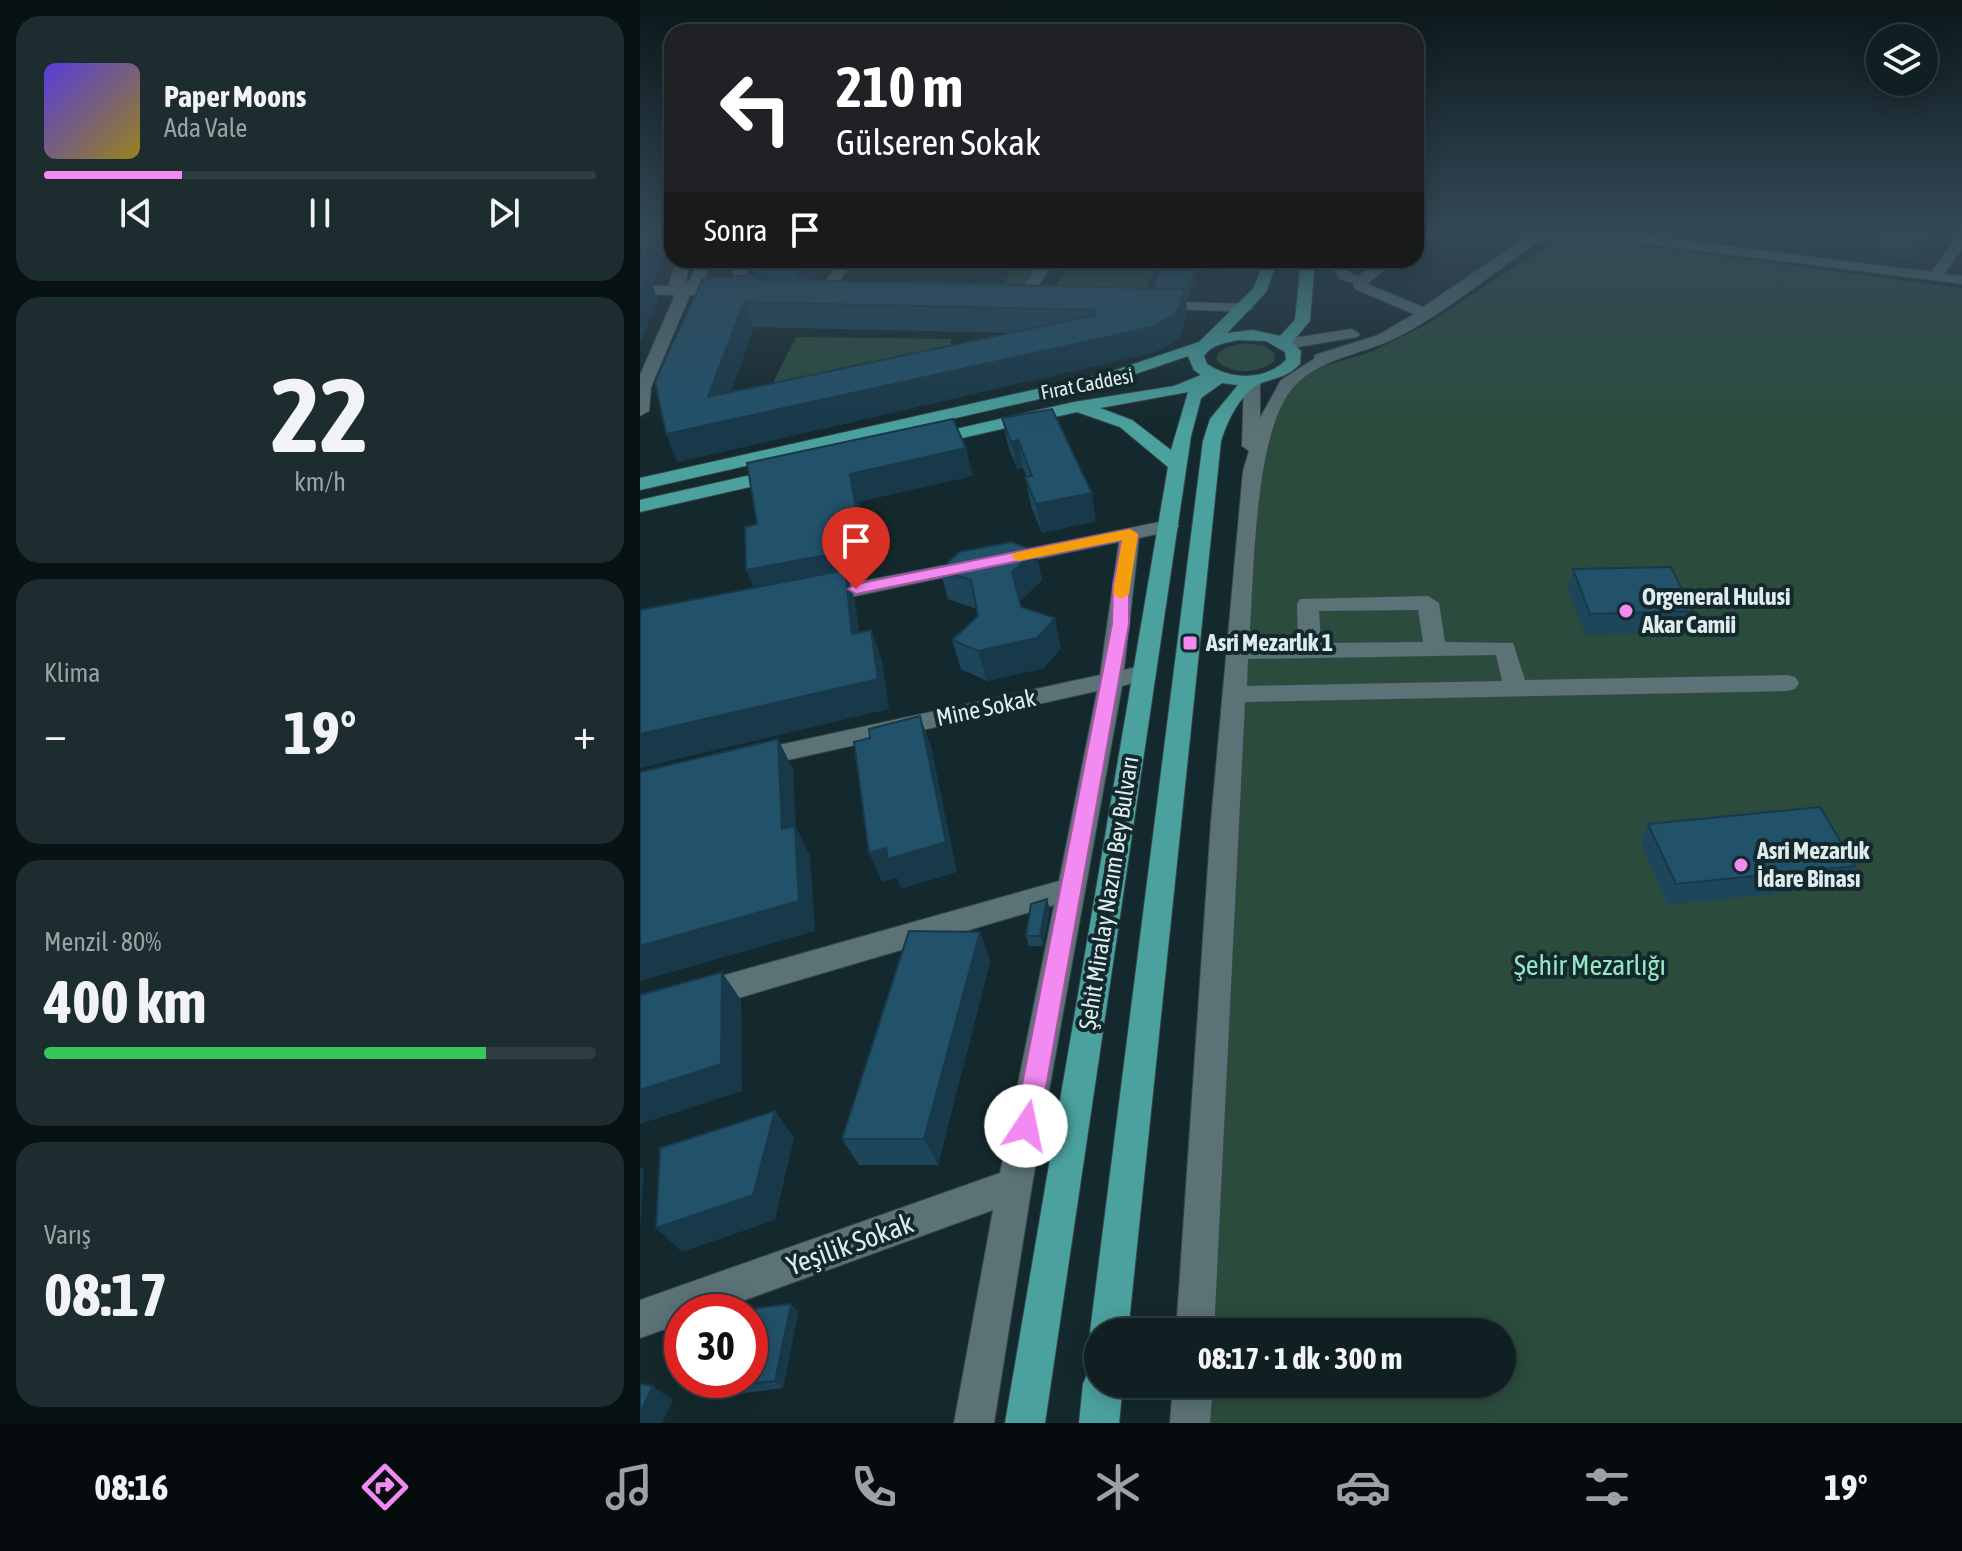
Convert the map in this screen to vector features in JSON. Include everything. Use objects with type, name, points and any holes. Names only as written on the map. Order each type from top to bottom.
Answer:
[{"type":"main road","points":[[1256,295],[1197,353],[1197,363],[1217,376],[1251,380],[1275,375],[1288,368],[1295,356],[1284,343],[1302,321],[1305,295]]},
{"type":"main road","name":"Fırat Caddesi","points":[[640,484],[1109,378],[1207,344],[1244,335],[1268,337],[1284,343]]},
{"type":"main road","name":"Fırat Caddesi","points":[[902,446],[1074,407],[1178,390],[1217,376]]},
{"type":"main road","name":"Şehit Miralay Nazım Bey Bulvarı","points":[[1025,1423],[1178,466],[1191,400],[1196,392],[1217,376]]},
{"type":"main road","name":"Şehit Miralay Nazım Bey Bulvarı","points":[[1111,1318],[1212,441],[1219,419],[1251,380]]},
{"type":"main road","points":[[1074,407],[1114,417],[1136,428],[1178,466]]},
{"type":"main road","points":[[640,506],[795,471]]},
{"type":"main road","points":[[1099,1423],[1102,1398]]},
{"type":"street","points":[[640,411],[642,387],[682,295]]},
{"type":"street","points":[[1021,301],[1025,295]]},
{"type":"street","points":[[1380,295],[1425,313]]},
{"type":"street","points":[[1288,368],[1383,338],[1451,295]]},
{"type":"street","points":[[1141,305],[1246,308]]},
{"type":"street","points":[[1284,343],[1327,339],[1410,323]]},
{"type":"street","points":[[1196,1318],[1221,869],[1252,471],[1265,435],[1270,409],[1278,395],[1293,377],[1336,353]]},
{"type":"street","points":[[1251,380],[1249,466],[1252,471]]},
{"type":"street","points":[[796,601],[1169,526]]},
{"type":"street","points":[[974,1423],[1015,1185],[1121,624],[1121,585],[1130,534]]},
{"type":"street","points":[[1310,651],[1308,604],[1428,603],[1435,649]]},
{"type":"street","points":[[1239,652],[1505,648],[1515,687]]},
{"type":"street","name":"Mine Sokak","points":[[731,764],[1144,673]]},
{"type":"street","points":[[1235,694],[1787,683]]},
{"type":"street","points":[[640,1013],[1071,889]]},
{"type":"street","name":"Yeşilik Sokak","points":[[640,1319],[1015,1185]]},
{"type":"street","points":[[1190,1423],[1192,1398]]},
{"type":"green space","name":"Şehir Mezarlığı","points":[[1471,295],[1962,295],[1962,1423],[1193,1423],[1194,1398],[1516,1398],[1516,1318],[1199,1318],[1227,800],[1264,423],[1295,380],[1321,367],[1371,352],[1425,325]]},
{"type":"green space","points":[[796,337],[951,339],[949,362],[764,400]]},
{"type":"green space","points":[[1245,343],[1265,346],[1275,354],[1274,361],[1253,370],[1237,371],[1217,361],[1217,354],[1227,347]]},
{"type":"building","points":[[695,295],[1183,295],[1176,314],[1152,327],[666,434],[655,381]],"holes":[[[744,302],[1094,310],[1095,315],[708,397]]]},
{"type":"building","points":[[1052,409],[1092,493],[1036,504],[1025,477],[1032,476],[1018,440],[1011,442],[1002,418]]},
{"type":"building","points":[[953,419],[966,448],[850,474],[862,541],[842,546],[843,552],[746,570],[745,527],[757,524],[747,463]]},
{"type":"building","points":[[1011,542],[1036,551],[1012,572],[1021,607],[1055,618],[1037,638],[978,651],[952,640],[978,616],[971,580],[940,570],[959,552]]},
{"type":"building","points":[[1671,567],[1693,611],[1590,614],[1573,569]]},
{"type":"building","points":[[845,570],[852,634],[871,630],[878,679],[640,734],[640,610]]},
{"type":"building","points":[[920,716],[946,842],[888,859],[886,848],[869,853],[854,742],[870,738],[869,729]]},
{"type":"building","points":[[778,739],[782,829],[795,826],[799,901],[640,946],[640,772]]},
{"type":"building","name":"Asri Mezarlık İdare Binası","points":[[1820,807],[1855,866],[1676,884],[1648,824]]},
{"type":"building","points":[[1047,899],[1040,936],[1026,936],[1031,904]]},
{"type":"building","points":[[909,931],[980,932],[924,1139],[842,1139]]},
{"type":"building","points":[[722,972],[721,1064],[640,1090],[640,995]]},
{"type":"building","points":[[775,1111],[753,1195],[656,1228],[660,1148]]},
{"type":"building","points":[[791,1304],[775,1381],[768,1382],[768,1307]]},
{"type":"building","points":[[640,1384],[653,1386],[640,1413]]},
{"type":"slow traffic","points":[[1018,556],[1130,534],[1121,594]]},
{"type":"place","name":"Orgeneral Hulusi Akar Camii","points":[[1626,611]]},
{"type":"place","name":"Asri Mezarlık 1","points":[[1190,643]]},
{"type":"place","name":"Asri Mezarlık İdare Binası","points":[[1741,865]]},
{"type":"route","points":[[856,589],[1130,534],[1121,585],[1121,624],[1026,1126]]}]
